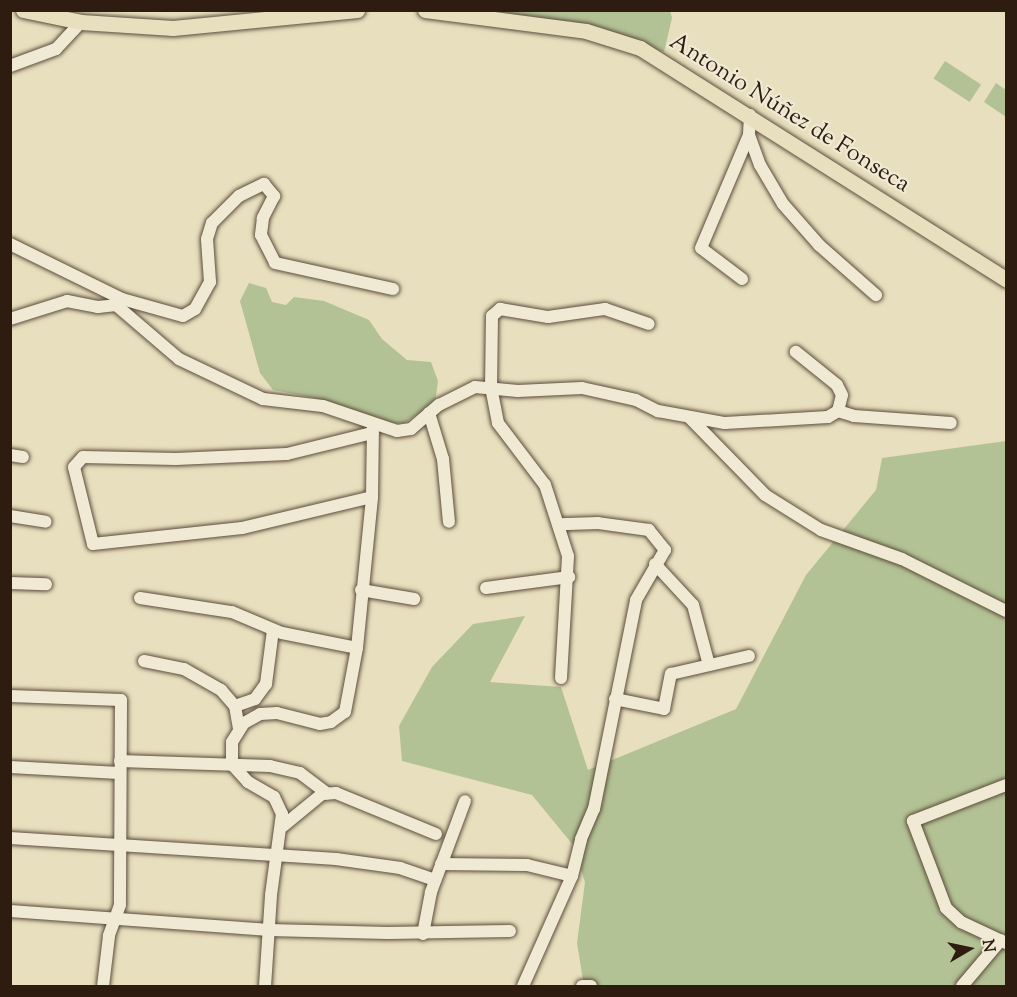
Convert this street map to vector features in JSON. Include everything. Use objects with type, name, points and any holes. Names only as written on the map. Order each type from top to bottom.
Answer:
[{"type":"main road","points":[[23,10],[81,22],[194,27],[357,10]]},
{"type":"main road","name":"Antonio Núñez de Fonseca","points":[[425,10],[616,38],[652,53],[1006,279]]},
{"type":"street","points":[[10,66],[56,49],[81,22]]},
{"type":"street","points":[[742,279],[701,249],[749,135],[750,115]]},
{"type":"street","points":[[749,135],[760,165],[783,204],[819,245],[876,295]]},
{"type":"street","points":[[10,320],[67,301],[119,302],[173,316],[192,313],[210,282],[207,239],[212,223],[239,196],[264,184],[274,196],[263,218],[261,235],[275,263],[393,289]]},
{"type":"street","points":[[10,244],[119,302],[169,352],[202,372],[263,399],[323,406],[373,429],[397,431],[411,429],[429,413],[475,387],[582,388],[636,400],[658,411],[689,417],[763,422],[828,417],[838,411],[842,395],[837,385],[796,351]]},
{"type":"street","points":[[561,678],[569,577],[560,524],[545,485],[498,423],[491,388],[492,316],[500,309],[548,317],[605,309],[649,324]]},
{"type":"street","points":[[838,411],[854,416],[951,423]]},
{"type":"street","points":[[429,413],[443,459],[449,522]]},
{"type":"street","points":[[689,417],[765,495],[821,530],[902,559],[1006,610]]},
{"type":"street","points":[[265,987],[268,930],[276,858],[283,826],[274,797],[249,782],[232,764],[232,742],[239,729],[260,714],[277,713],[320,724],[336,720],[345,712],[357,648],[372,497],[373,429]]},
{"type":"street","points":[[372,497],[242,528],[93,544],[74,467],[83,457],[176,459],[287,454],[373,429]]},
{"type":"street","points":[[10,516],[46,522]]},
{"type":"street","points":[[523,987],[572,876],[581,838],[594,809],[636,600],[665,550],[649,530],[598,523],[560,524]]},
{"type":"street","points":[[656,564],[693,605],[702,626],[709,666]]},
{"type":"street","points":[[486,588],[569,577]]},
{"type":"street","points":[[10,583],[46,585]]},
{"type":"street","points":[[361,590],[414,599]]},
{"type":"street","points":[[140,598],[232,612],[273,630],[357,648]]},
{"type":"street","points":[[235,706],[255,699],[266,684],[273,630]]},
{"type":"street","points":[[615,699],[664,709],[671,674],[749,656]]},
{"type":"street","points":[[144,661],[171,665],[197,675],[227,694],[235,706],[239,729]]},
{"type":"street","points":[[10,696],[121,700],[120,905],[109,936],[103,987]]},
{"type":"street","points":[[10,767],[232,764],[290,770],[309,778],[327,793],[347,797],[436,834]]},
{"type":"street","points":[[962,987],[1004,942],[961,922],[946,908],[913,821],[1006,785]]},
{"type":"street","points":[[283,826],[327,793]]},
{"type":"street","points":[[423,934],[435,880],[465,801]]},
{"type":"street","points":[[10,838],[120,844],[276,858],[336,859],[400,868],[435,880]]},
{"type":"street","points":[[441,864],[528,865],[572,876]]},
{"type":"street","points":[[10,911],[268,930],[423,934],[510,931]]},
{"type":"street","points":[[582,987],[591,987]]},
{"type":"green space","points":[[670,10],[672,18],[664,52],[590,25],[472,11]]},
{"type":"green space","points":[[945,61],[981,84],[970,102],[934,79]]},
{"type":"green space","points":[[996,83],[1006,90],[1006,117],[984,102]]},
{"type":"green space","points":[[249,283],[266,288],[272,302],[286,305],[294,297],[324,301],[369,320],[382,339],[407,360],[431,362],[438,381],[435,403],[404,423],[387,423],[316,398],[273,390],[260,373],[240,301]]},
{"type":"green space","points":[[1006,441],[1006,986],[584,986],[577,943],[585,882],[573,845],[532,795],[402,761],[399,726],[432,667],[473,624],[525,616],[490,682],[561,687],[588,770],[736,709],[806,575],[876,490],[882,458]]}]
